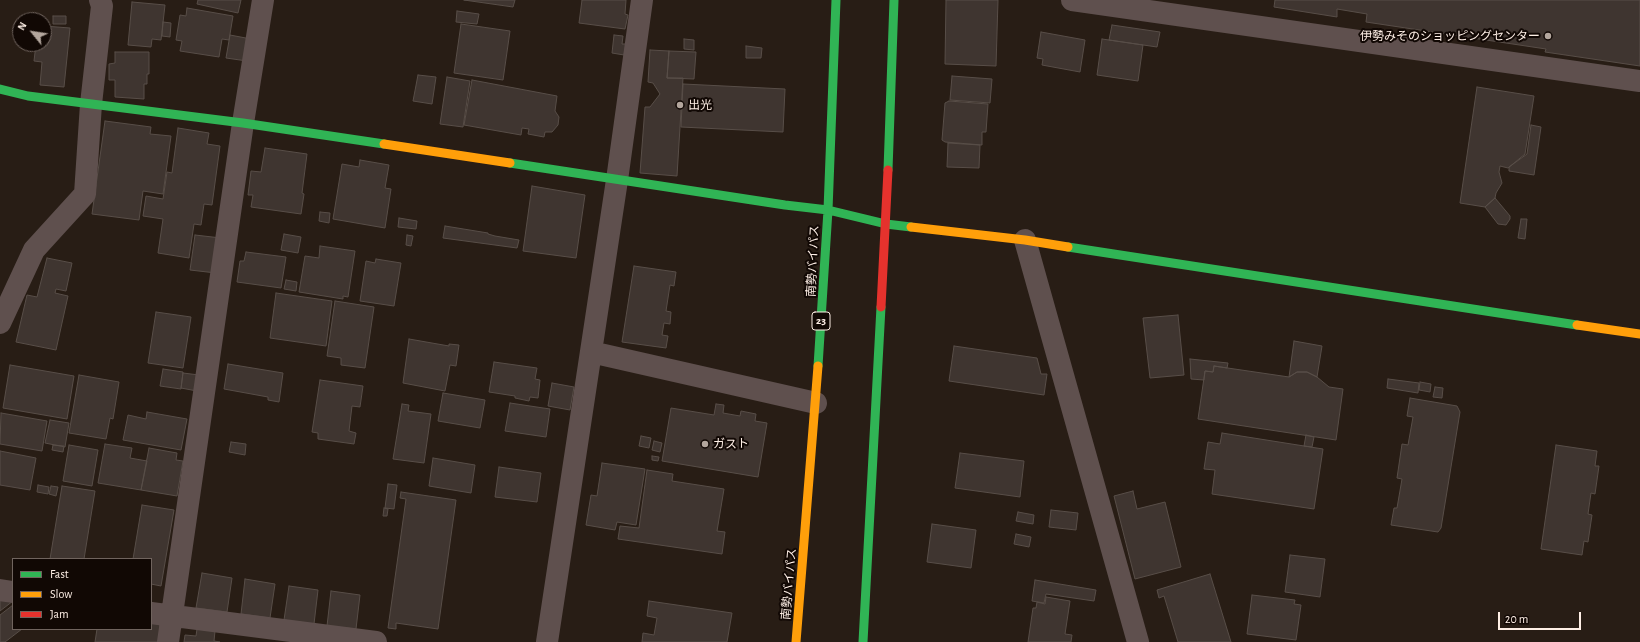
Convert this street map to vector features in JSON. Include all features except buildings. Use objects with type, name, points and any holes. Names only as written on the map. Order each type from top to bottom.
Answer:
[{"type":"main road","name":"南勢バイパス","points":[[796,642],[816,403],[828,210],[836,0]]},
{"type":"main road","points":[[863,642],[886,224],[894,0]]},
{"type":"main road","points":[[0,89],[28,96],[243,123],[617,180],[828,210],[886,224],[1025,240],[1213,270],[1640,334]]},
{"type":"street","points":[[0,323],[34,250],[85,194],[91,104],[102,6],[100,0]]},
{"type":"street","points":[[168,642],[243,123],[264,0]]},
{"type":"street","points":[[547,642],[617,180],[642,0]]},
{"type":"street","points":[[1072,0],[1640,80]]},
{"type":"street","points":[[1025,240],[1138,642]]},
{"type":"street","points":[[591,352],[816,403]]},
{"type":"street","points":[[0,590],[12,592]]},
{"type":"street","points":[[152,613],[172,617],[376,642]]},
{"type":"traffic: fast","points":[[818,366],[828,210],[836,0]]},
{"type":"traffic: fast","points":[[888,170],[894,0]]},
{"type":"traffic: fast","points":[[0,89],[28,96],[243,123],[384,144]]},
{"type":"traffic: fast","points":[[510,163],[785,205],[828,210],[886,224],[911,227]]},
{"type":"traffic: fast","points":[[1068,247],[1577,325]]},
{"type":"traffic: fast","points":[[863,642],[881,307]]},
{"type":"traffic: slow","points":[[384,144],[510,163]]},
{"type":"traffic: slow","points":[[911,227],[1025,240],[1068,247]]},
{"type":"traffic: slow","points":[[1577,325],[1640,334]]},
{"type":"traffic: slow","points":[[796,642],[818,366]]},
{"type":"traffic: jam","points":[[881,307],[888,170]]},
{"type":"place","name":"伊勢みそのショッピングセンター","points":[[1548,36]]},
{"type":"place","name":"出光","points":[[680,105]]},
{"type":"place","name":"ガスト","points":[[705,444]]}]
